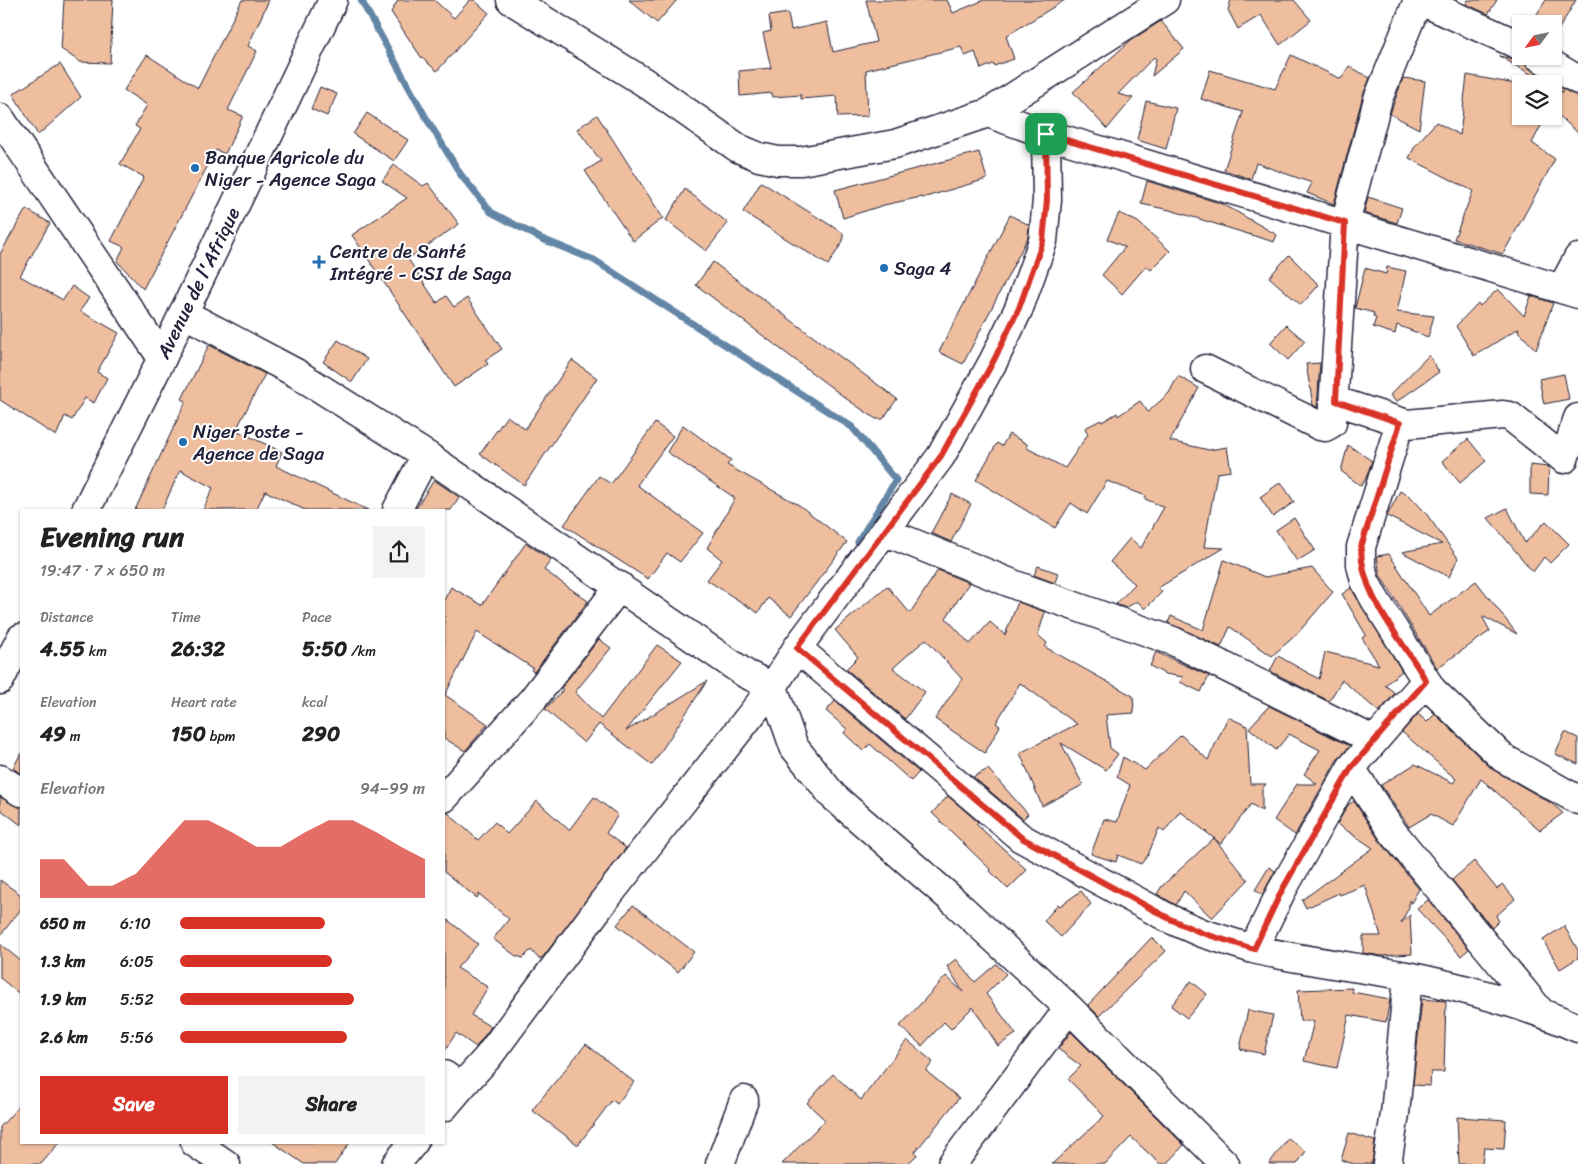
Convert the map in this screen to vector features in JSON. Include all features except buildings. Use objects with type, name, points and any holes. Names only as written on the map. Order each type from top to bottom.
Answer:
[{"type":"street","points":[[512,0],[644,82],[738,148],[759,157],[778,161],[801,161],[895,144],[988,114],[1165,0]]},
{"type":"street","points":[[1205,369],[1325,427],[1332,423],[1336,401],[1345,223],[1378,99],[1419,0],[1512,42]]},
{"type":"street","name":"Avenue de l'Afrique","points":[[86,509],[162,358],[333,1]]},
{"type":"street","points":[[1553,65],[1578,80]]},
{"type":"street","points":[[988,114],[1046,134],[1570,291],[1578,258]]},
{"type":"street","points":[[0,118],[162,358]]},
{"type":"street","points":[[449,1090],[488,1057],[603,902],[774,687],[797,648],[886,532],[941,456],[970,407],[1022,299],[1043,241],[1047,200],[1046,134]]},
{"type":"street","points":[[183,314],[296,373],[426,456],[620,586],[746,674],[774,687],[794,748],[833,796],[957,904],[1069,1008],[1225,1164]]},
{"type":"street","points":[[1336,401],[1400,423],[1414,424],[1503,415],[1510,416],[1571,468]]},
{"type":"street","points":[[1571,468],[1578,418]]},
{"type":"street","points":[[1400,423],[1361,547],[1361,565],[1365,581],[1426,681],[1440,698],[1504,758],[1578,800]]},
{"type":"street","points":[[397,509],[426,456]]},
{"type":"street","points":[[886,532],[1018,586],[1173,641],[1373,740]]},
{"type":"street","points":[[445,797],[533,699],[620,586]]},
{"type":"street","points":[[1,677],[20,640]]},
{"type":"street","points":[[797,648],[1022,838],[1170,919],[1202,933],[1254,949],[1298,959],[1408,977],[1539,1010],[1578,1028]]},
{"type":"street","points":[[1254,949],[1281,892],[1351,768],[1373,740],[1426,681]]},
{"type":"street","points":[[1351,768],[1391,830],[1539,1010]]},
{"type":"street","points":[[0,778],[20,791]]},
{"type":"street","points":[[1387,1164],[1395,1114],[1408,977]]},
{"type":"street","points":[[952,1164],[1069,1008]]},
{"type":"street","points":[[720,1164],[744,1100]]},
{"type":"street","points":[[196,1144],[226,1164]]},
{"type":"street","points":[[396,1164],[412,1144]]},
{"type":"waterway","points":[[361,0],[425,116],[461,175],[491,212],[542,239],[594,260],[852,427],[896,480],[858,542]]},
{"type":"place","name":"Banque Agricole du Niger - Agence Saga","points":[[195,168]]},
{"type":"place","name":"Centre de Santé Intégré - CSI de Saga","points":[[319,262]]},
{"type":"place","name":"Saga 4","points":[[884,268]]},
{"type":"place","name":"Niger Poste - Agence de Saga","points":[[183,442]]},
{"type":"route","points":[[1046,134],[1345,223],[1336,401],[1400,423],[1361,547],[1361,565],[1365,581],[1374,598],[1426,681],[1373,740],[1351,768],[1281,892],[1254,949],[1202,933],[1170,919],[1022,838],[797,648],[886,532],[941,456],[970,407],[994,360],[1019,308],[1043,241],[1047,200],[1046,134]]}]
